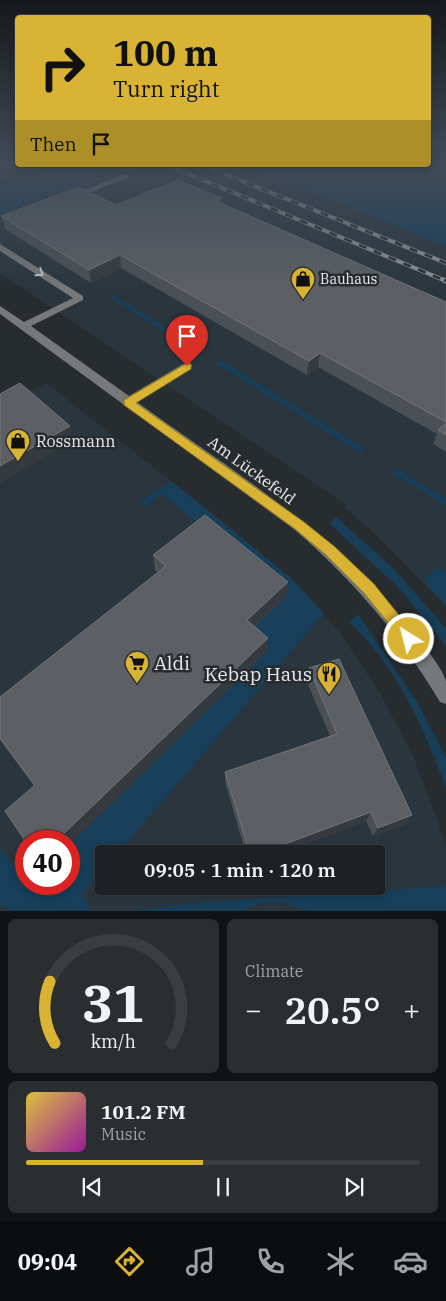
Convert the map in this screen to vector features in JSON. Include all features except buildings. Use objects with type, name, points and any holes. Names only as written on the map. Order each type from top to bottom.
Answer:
[{"type":"street","points":[[0,247],[80,298],[24,326]]},
{"type":"street","name":"Am Lückefeld","points":[[0,309],[300,526],[330,551],[369,589],[399,624],[446,696]]},
{"type":"street","points":[[128,402],[187,366]]},
{"type":"shaded area","points":[[0,205],[27,205],[0,215]]},
{"type":"shaded area","points":[[27,205],[343,205],[446,247],[446,606],[372,531],[345,508],[347,505],[0,273],[0,215]]},
{"type":"shaded area","points":[[343,205],[446,205],[446,247]]},
{"type":"shaded area","points":[[113,295],[198,347],[193,350],[109,297]]},
{"type":"shaded area","points":[[220,360],[365,449],[361,453],[215,363]]},
{"type":"shaded area","points":[[46,383],[217,517],[290,577],[340,633],[380,693],[413,756],[446,848],[446,911],[0,911],[0,408]]},
{"type":"shaded area","points":[[397,469],[446,499],[446,506],[392,473]]},
{"type":"shaded area","points":[[171,481],[290,577],[324,613],[125,845],[95,845],[95,879],[82,894],[91,911],[11,911],[0,904],[0,847],[15,870],[15,895],[80,895],[80,830],[76,830],[206,531],[162,494],[145,507],[140,502]]},
{"type":"shaded area","points":[[336,517],[393,568],[424,603],[446,629],[446,646],[399,588],[333,527],[330,523]]},
{"type":"shaded area","points":[[437,566],[446,572],[446,606],[424,581]]},
{"type":"shaded area","points":[[358,614],[417,702],[446,758],[446,788],[429,744],[395,678],[366,639],[349,622]]},
{"type":"shaded area","points":[[446,886],[446,911],[308,911],[282,902],[257,904],[243,911],[129,911],[208,902],[312,895],[385,895],[385,890]]},
{"type":"railway","points":[[262,205],[446,281],[444,280]]},
{"type":"railway","points":[[300,205],[446,263]]},
{"type":"place","name":"Bauhaus","points":[[303,300]]},
{"type":"place","name":"Rossmann","points":[[18,462]]},
{"type":"place","name":"Aldi","points":[[137,684]]},
{"type":"place","name":"Kebap Haus","points":[[329,695]]},
{"type":"route","points":[[187,366],[128,402],[300,526],[330,551],[369,589],[399,624],[409,639]]}]
